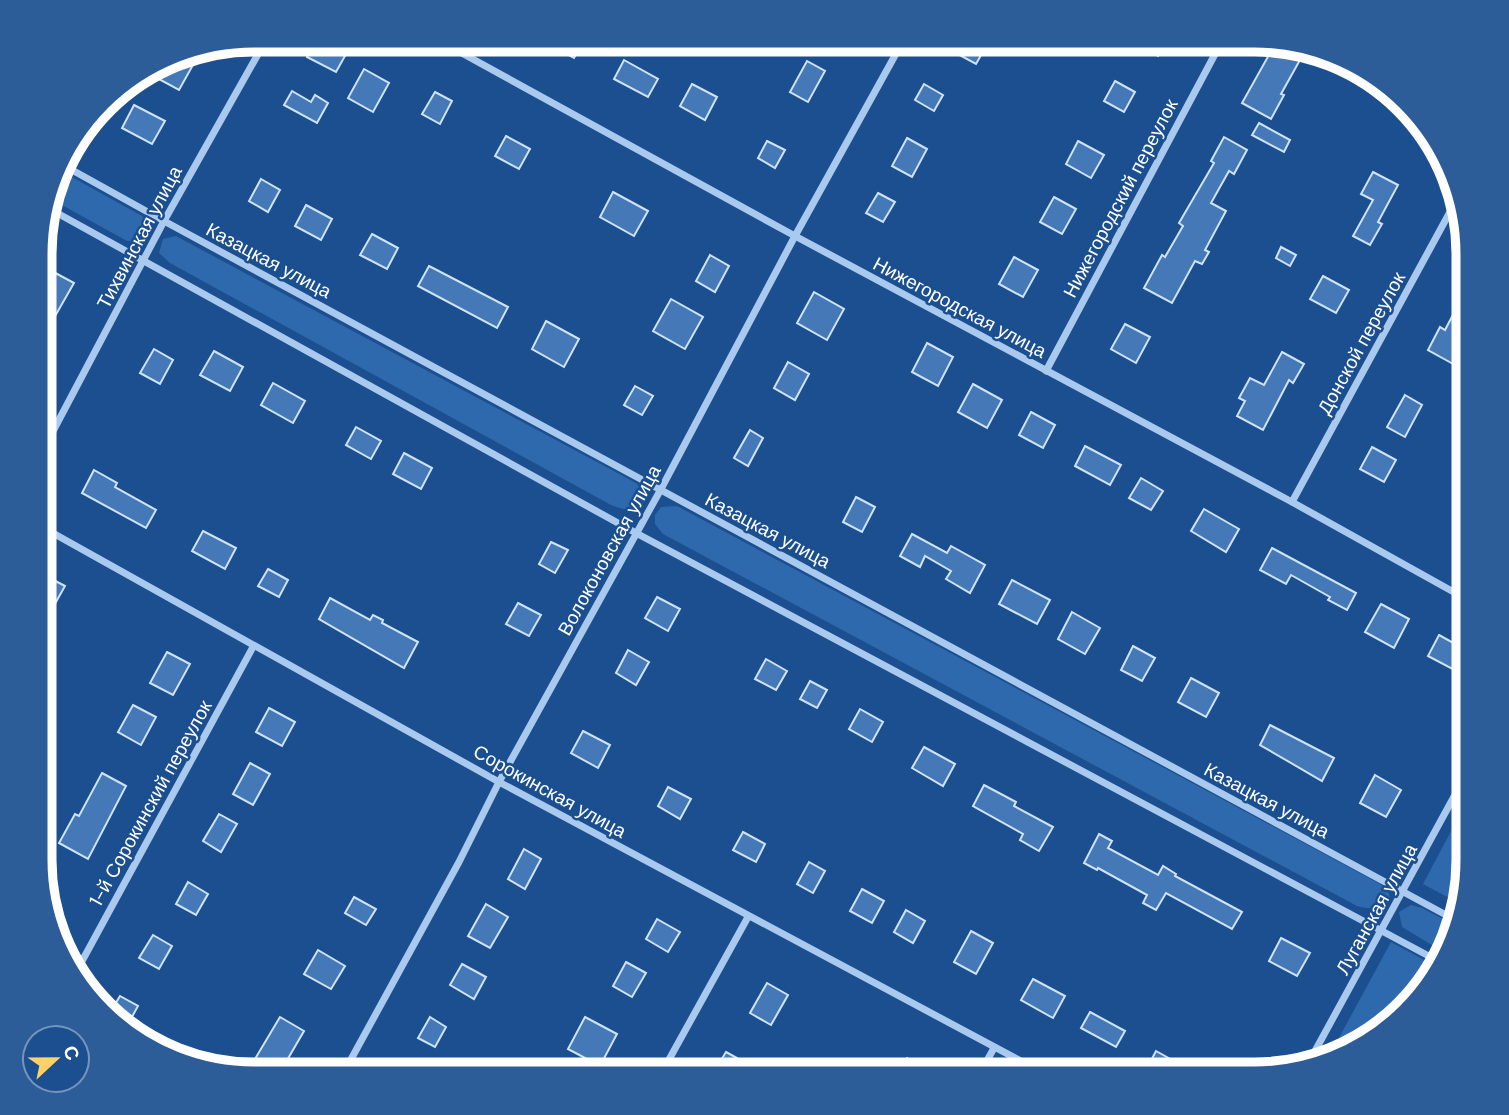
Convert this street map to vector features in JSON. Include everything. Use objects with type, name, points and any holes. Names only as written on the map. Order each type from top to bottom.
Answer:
[{"type":"street","name":"Тихвинская улица","points":[[53,431],[143,260],[259,53]]},
{"type":"street","name":"Нижегородская улица","points":[[462,53],[1456,593]]},
{"type":"street","name":"Волоконовская улица","points":[[350,1062],[895,53]]},
{"type":"street","name":"Нижегородский переулок","points":[[1046,371],[1216,53]]},
{"type":"street","name":"Казацкая улица","points":[[71,170],[1448,916]]},
{"type":"street","name":"Донской переулок","points":[[1292,502],[1452,209]]},
{"type":"street","points":[[57,213],[636,533],[1431,957]]},
{"type":"street","name":"Сорокинская улица","points":[[53,533],[499,782],[1021,1062]]},
{"type":"street","name":"1-й Сорокинский переулок","points":[[81,963],[253,647]]},
{"type":"street","name":"Луганская улица","points":[[1314,1054],[1456,794]]},
{"type":"street","points":[[669,1062],[748,917]]},
{"type":"street","points":[[986,1062],[994,1048]]},
{"type":"shaded area","points":[[69,175],[142,216],[152,228],[151,235],[142,242],[127,241],[59,203]]},
{"type":"shaded area","points":[[176,236],[636,483],[647,494],[645,502],[629,509],[611,505],[170,263],[159,253],[163,239]]},
{"type":"shaded area","points":[[677,506],[1380,884],[1390,897],[1375,908],[1357,906],[663,534],[655,524],[655,515],[661,507]]},
{"type":"shaded area","points":[[1456,822],[1453,900],[1423,884]]},
{"type":"shaded area","points":[[1411,905],[1447,921],[1437,948],[1402,927],[1399,912]]},
{"type":"shaded area","points":[[1391,942],[1428,962],[1415,983],[1377,1021],[1335,1046]]},
{"type":"building","points":[[309,53],[347,53],[336,72],[307,57]]},
{"type":"building","points":[[956,53],[982,53],[976,64]]},
{"type":"building","points":[[1270,53],[1292,56],[1300,60],[1271,119],[1242,103]]},
{"type":"building","points":[[624,60],[658,79],[648,97],[614,79]]},
{"type":"building","points":[[807,61],[825,71],[808,102],[790,92]]},
{"type":"building","points":[[195,62],[179,90],[157,78],[165,73]]},
{"type":"building","points":[[364,69],[389,83],[373,112],[348,98]]},
{"type":"building","points":[[1115,81],[1135,92],[1124,112],[1104,101]]},
{"type":"building","points":[[692,84],[717,97],[705,120],[680,106]]},
{"type":"building","points":[[924,84],[943,95],[934,111],[915,100]]},
{"type":"building","points":[[292,91],[311,102],[315,95],[328,103],[317,123],[284,105]]},
{"type":"building","points":[[435,92],[452,101],[440,124],[422,114]]},
{"type":"building","points":[[134,105],[165,121],[152,144],[122,128]]},
{"type":"building","points":[[1259,123],[1290,140],[1284,152],[1252,135]]},
{"type":"building","points":[[506,136],[530,149],[519,169],[495,156]]},
{"type":"building","points":[[1224,137],[1247,150],[1234,174],[1229,171],[1211,203],[1226,211],[1205,250],[1209,252],[1202,264],[1195,261],[1172,303],[1144,288],[1162,255],[1165,257],[1183,226],[1179,223],[1214,163],[1211,161]]},
{"type":"building","points":[[907,138],[927,149],[912,177],[892,166]]},
{"type":"building","points":[[767,141],[785,150],[775,168],[758,158]]},
{"type":"building","points":[[1078,141],[1104,155],[1091,178],[1066,164]]},
{"type":"building","points":[[1373,172],[1398,185],[1378,222],[1382,224],[1370,245],[1353,236],[1373,200],[1361,194]]},
{"type":"building","points":[[261,179],[280,190],[268,212],[249,201]]},
{"type":"building","points":[[613,192],[648,211],[634,236],[600,217]]},
{"type":"building","points":[[878,193],[895,202],[883,222],[866,213]]},
{"type":"building","points":[[1054,197],[1076,209],[1062,234],[1040,222]]},
{"type":"building","points":[[306,205],[332,219],[321,240],[295,226]]},
{"type":"building","points":[[372,234],[398,248],[387,269],[360,255]]},
{"type":"building","points":[[1281,247],[1296,255],[1290,266],[1276,258]]},
{"type":"building","points":[[710,255],[729,266],[715,292],[696,281]]},
{"type":"building","points":[[1014,257],[1038,270],[1023,297],[999,284]]},
{"type":"building","points":[[429,266],[508,307],[497,328],[418,286]]},
{"type":"building","points":[[53,272],[74,283],[53,320]]},
{"type":"building","points":[[1323,276],[1349,290],[1336,313],[1310,299]]},
{"type":"building","points":[[814,292],[844,309],[827,340],[797,323]]},
{"type":"building","points":[[671,299],[703,317],[685,349],[653,331]]},
{"type":"building","points":[[1456,309],[1455,365],[1428,350],[1440,327],[1445,330]]},
{"type":"building","points":[[546,321],[579,339],[564,367],[532,349]]},
{"type":"building","points":[[1125,324],[1150,337],[1136,363],[1111,349]]},
{"type":"building","points":[[927,343],[953,357],[938,386],[912,372]]},
{"type":"building","points":[[154,349],[173,360],[160,384],[140,373]]},
{"type":"building","points":[[214,351],[243,367],[230,391],[200,375]]},
{"type":"building","points":[[1282,352],[1304,364],[1293,383],[1289,380],[1263,430],[1237,416],[1245,401],[1239,398],[1250,378],[1264,385]]},
{"type":"building","points":[[788,362],[809,374],[795,400],[774,388]]},
{"type":"building","points":[[273,383],[305,401],[293,423],[261,405]]},
{"type":"building","points":[[973,384],[1002,400],[987,428],[958,412]]},
{"type":"building","points":[[635,386],[653,396],[642,415],[624,405]]},
{"type":"building","points":[[1405,395],[1422,405],[1405,437],[1387,427]]},
{"type":"building","points":[[1031,412],[1055,425],[1043,448],[1019,435]]},
{"type":"building","points":[[356,427],[381,441],[371,459],[346,445]]},
{"type":"building","points":[[750,430],[763,438],[748,466],[734,458]]},
{"type":"building","points":[[1085,446],[1121,465],[1110,485],[1075,466]]},
{"type":"building","points":[[1372,447],[1396,460],[1384,482],[1360,469]]},
{"type":"building","points":[[404,453],[432,468],[421,489],[393,474]]},
{"type":"building","points":[[94,470],[117,483],[115,487],[156,510],[146,528],[82,493]]},
{"type":"building","points":[[1141,478],[1163,491],[1151,510],[1129,498]]},
{"type":"building","points":[[856,497],[875,507],[862,532],[843,522]]},
{"type":"building","points":[[1204,509],[1239,529],[1226,552],[1191,531]]},
{"type":"building","points":[[203,531],[236,548],[225,569],[192,551]]},
{"type":"building","points":[[912,534],[947,553],[951,546],[985,565],[970,593],[946,579],[951,571],[925,556],[920,567],[900,556]]},
{"type":"building","points":[[551,542],[568,550],[555,573],[539,564]]},
{"type":"building","points":[[1272,548],[1356,593],[1347,610],[1291,575],[1286,584],[1260,570]]},
{"type":"building","points":[[268,569],[288,580],[279,597],[258,586]]},
{"type":"building","points":[[53,580],[65,586],[53,607]]},
{"type":"building","points":[[1012,580],[1050,600],[1037,624],[999,604]]},
{"type":"building","points":[[657,597],[680,609],[668,631],[645,618]]},
{"type":"building","points":[[330,598],[370,620],[373,615],[383,620],[382,623],[418,642],[404,668],[319,619]]},
{"type":"building","points":[[518,603],[541,615],[529,636],[506,624]]},
{"type":"building","points":[[1381,604],[1409,619],[1394,648],[1365,632]]},
{"type":"building","points":[[1072,612],[1100,628],[1085,654],[1058,639]]},
{"type":"building","points":[[1439,635],[1456,644],[1456,671],[1428,656]]},
{"type":"building","points":[[1133,646],[1155,658],[1142,681],[1121,670]]},
{"type":"building","points":[[628,650],[649,662],[636,685],[616,673]]},
{"type":"building","points":[[167,652],[190,664],[173,695],[150,683]]},
{"type":"building","points":[[766,659],[787,671],[776,690],[755,679]]},
{"type":"building","points":[[1191,678],[1219,693],[1206,717],[1178,702]]},
{"type":"building","points":[[810,681],[827,690],[817,708],[800,699]]},
{"type":"building","points":[[133,705],[156,717],[141,745],[118,732]]},
{"type":"building","points":[[269,708],[295,722],[282,746],[256,732]]},
{"type":"building","points":[[860,709],[883,722],[872,742],[849,729]]},
{"type":"building","points":[[1270,725],[1334,758],[1322,781],[1260,745]]},
{"type":"building","points":[[583,731],[610,745],[598,768],[571,753]]},
{"type":"building","points":[[924,747],[955,764],[943,786],[912,768]]},
{"type":"building","points":[[250,763],[270,774],[253,805],[233,794]]},
{"type":"building","points":[[102,773],[126,786],[88,859],[59,843],[75,814],[79,816]]},
{"type":"building","points":[[1375,775],[1401,790],[1386,817],[1360,803]]},
{"type":"building","points":[[984,785],[1016,802],[1014,806],[1053,827],[1039,851],[1020,840],[1023,834],[973,806]]},
{"type":"building","points":[[668,787],[691,799],[680,819],[658,806]]},
{"type":"building","points":[[219,814],[237,824],[221,852],[203,841]]},
{"type":"building","points":[[743,832],[765,844],[756,862],[733,850]]},
{"type":"building","points":[[1099,834],[1112,841],[1108,848],[1158,875],[1163,866],[1176,874],[1175,876],[1242,912],[1232,929],[1166,893],[1156,910],[1143,903],[1147,895],[1084,863]]},
{"type":"building","points":[[524,849],[541,859],[525,889],[508,879]]},
{"type":"building","points":[[809,862],[825,871],[813,893],[797,884]]},
{"type":"building","points":[[188,882],[208,894],[196,915],[176,904]]},
{"type":"building","points":[[862,889],[884,901],[872,923],[850,911]]},
{"type":"building","points":[[354,897],[376,909],[366,925],[345,913]]},
{"type":"building","points":[[486,904],[508,917],[490,948],[468,936]]},
{"type":"building","points":[[906,910],[925,921],[913,943],[894,932]]},
{"type":"building","points":[[657,919],[680,932],[668,952],[646,939]]},
{"type":"building","points":[[971,931],[993,943],[976,974],[954,962]]},
{"type":"building","points":[[153,935],[172,946],[159,969],[139,958]]},
{"type":"building","points":[[1281,938],[1310,953],[1297,976],[1269,961]]},
{"type":"building","points":[[318,950],[345,966],[331,989],[304,974]]},
{"type":"building","points":[[626,962],[646,973],[632,997],[613,986]]},
{"type":"building","points":[[462,964],[486,977],[474,999],[450,985]]},
{"type":"building","points":[[1033,979],[1065,996],[1053,1018],[1021,1000]]},
{"type":"building","points":[[767,983],[788,995],[771,1025],[750,1013]]},
{"type":"building","points":[[120,996],[138,1006],[130,1020],[114,1005]]},
{"type":"building","points":[[1090,1012],[1125,1031],[1116,1047],[1081,1028]]},
{"type":"building","points":[[280,1017],[304,1031],[286,1062],[253,1062]]},
{"type":"building","points":[[430,1017],[446,1027],[435,1047],[418,1038]]},
{"type":"building","points":[[585,1017],[617,1034],[602,1062],[592,1062],[568,1049]]},
{"type":"building","points":[[1156,1051],[1176,1062],[1150,1062]]},
{"type":"building","points":[[726,1052],[744,1062],[720,1062]]}]
